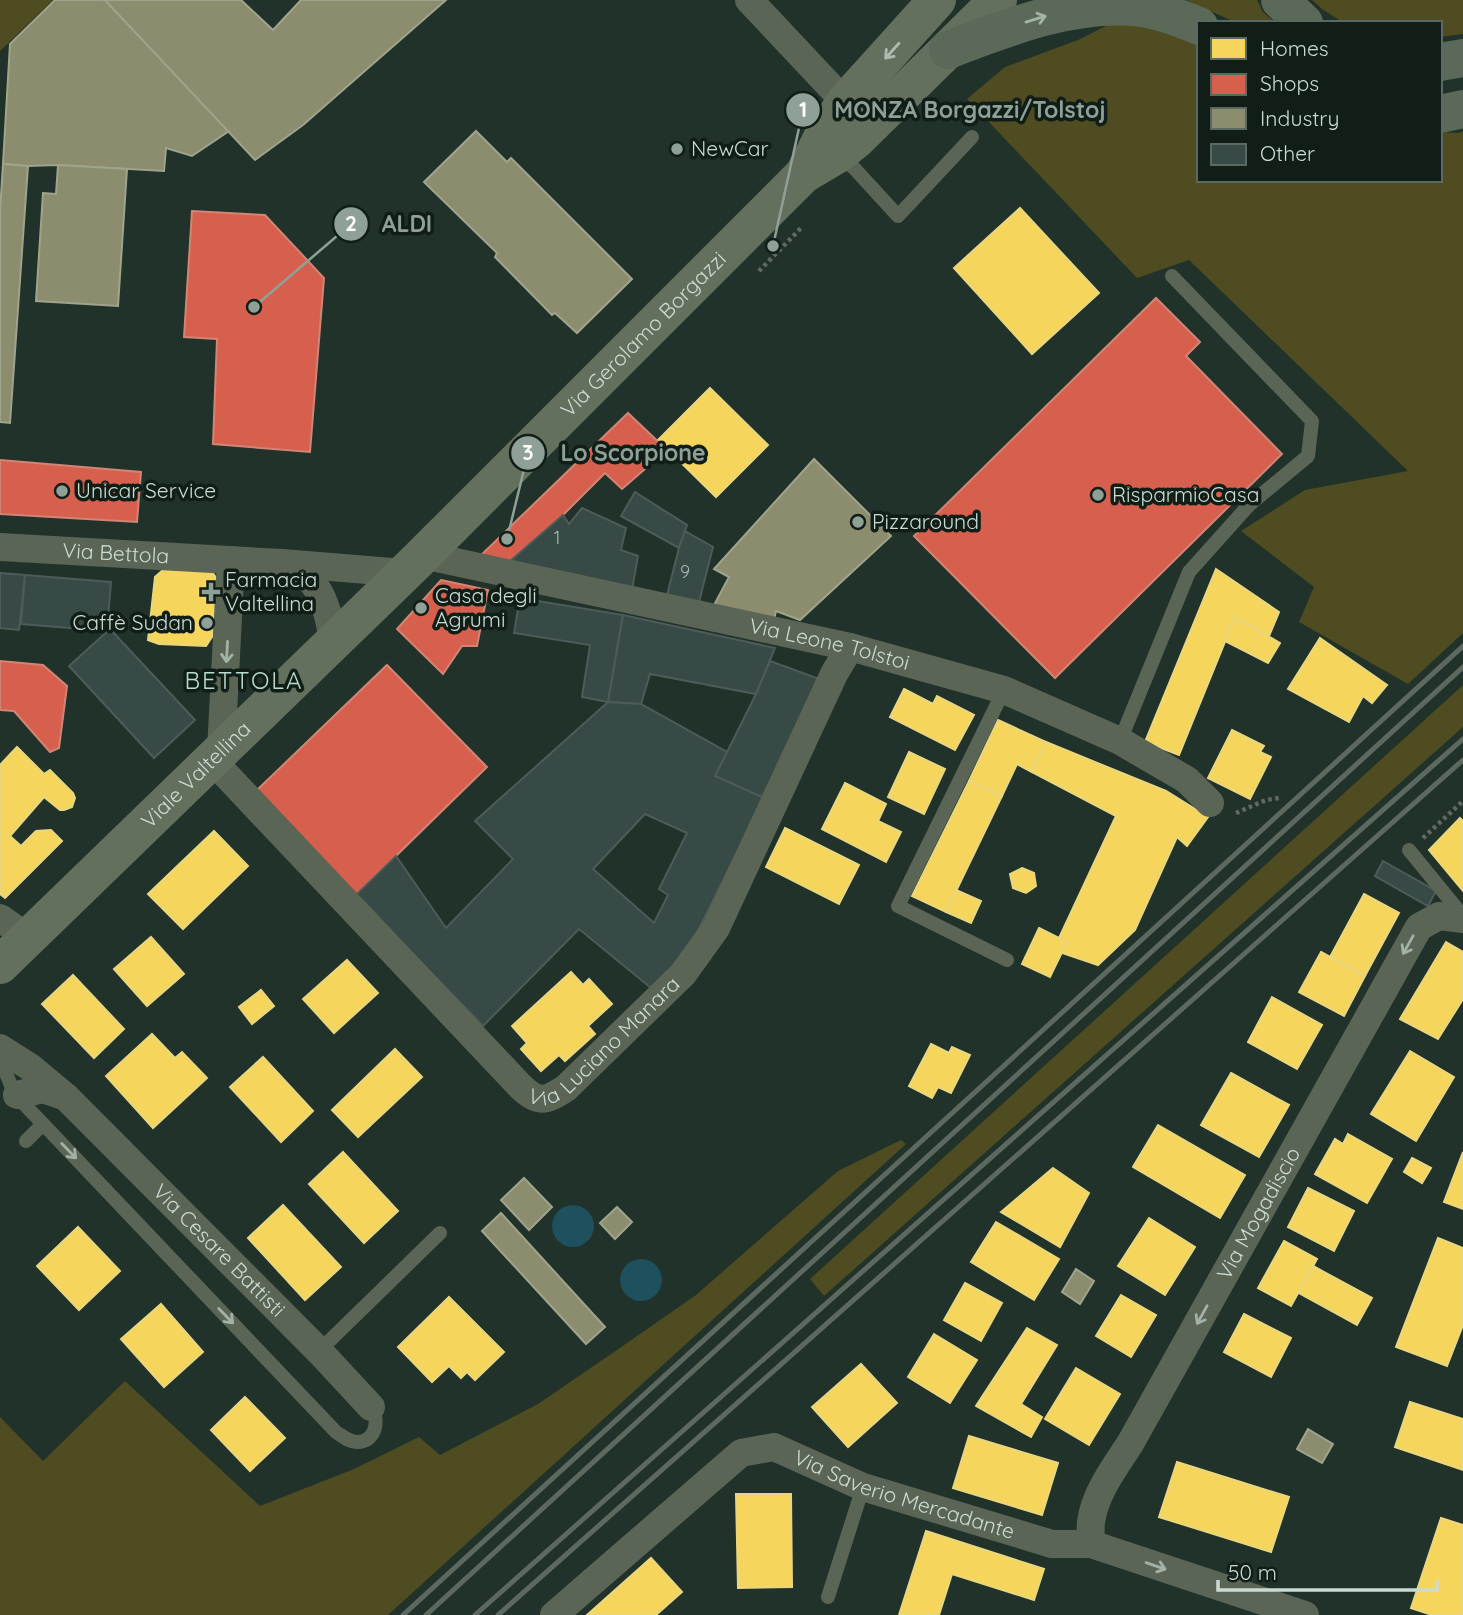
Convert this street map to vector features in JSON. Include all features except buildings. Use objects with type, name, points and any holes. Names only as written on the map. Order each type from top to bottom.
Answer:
[{"type":"highway","points":[[1280,0],[1302,21]]},
{"type":"highway","points":[[948,50],[1048,15],[1110,5],[1174,15],[1197,25]]},
{"type":"highway","points":[[1442,62],[1463,58]]},
{"type":"highway","points":[[1442,114],[1463,109]]},
{"type":"main road","name":"Via Gerolamo Borgazzi","points":[[830,146],[845,102],[937,0]]},
{"type":"main road","name":"Via Gerolamo Borgazzi","points":[[413,564],[830,146],[874,124],[998,0]]},
{"type":"main road","name":"Viale Valtellina","points":[[0,965],[14,928],[179,792],[413,564]]},
{"type":"street","points":[[749,0],[845,102]]},
{"type":"street","name":"Via Bettola","points":[[0,547],[282,563],[413,564]]},
{"type":"street","points":[[216,756],[231,560]]},
{"type":"street","name":"Via Bettola","points":[[282,563],[304,572],[314,584],[328,614],[333,643]]},
{"type":"street","name":"Via Leone Tolstoi","points":[[413,564],[850,647],[1004,690],[1120,741],[1187,780],[1210,803]]},
{"type":"street","name":"Via Luciano Manara","points":[[216,756],[521,1087],[532,1098],[541,1100],[566,1088],[683,974],[716,928],[834,674],[850,647]]},
{"type":"street","name":"Via Mogadiscio","points":[[1091,1544],[1094,1507],[1103,1488],[1419,927],[1439,916],[1463,918]]},
{"type":"street","name":"Via Cesare Battisti","points":[[0,1048],[30,1067],[66,1097],[371,1407]]},
{"type":"street","points":[[17,1095],[43,1089],[66,1097]]},
{"type":"street","name":"Via Saverio Mercadante","points":[[554,1615],[741,1453],[774,1447],[863,1487],[1052,1544],[1091,1544],[1305,1615]]},
{"type":"lane","points":[[830,146],[898,216],[972,137]]},
{"type":"lane","points":[[1120,741],[1189,572],[1249,505],[1308,456],[1312,421],[1171,276]]},
{"type":"lane","points":[[1004,690],[898,906],[1007,960]]},
{"type":"lane","points":[[1409,850],[1463,918]]},
{"type":"lane","points":[[0,1058],[12,1088],[43,1124],[336,1432],[353,1442],[372,1436],[376,1417],[371,1407]]},
{"type":"lane","points":[[26,1141],[43,1124]]},
{"type":"lane","points":[[319,1352],[440,1233]]},
{"type":"lane","points":[[828,1597],[863,1487]]},
{"type":"path","points":[[1210,803],[1226,813],[1238,814],[1250,806],[1279,798]]},
{"type":"path","points":[[1409,850],[1463,801]]},
{"type":"shaded area","points":[[0,0],[53,0],[0,51]]},
{"type":"shaded area","points":[[1186,0],[1257,0],[1263,12],[1274,21],[1233,21]]},
{"type":"shaded area","points":[[1312,0],[1463,0],[1463,34],[1442,37],[1442,21],[1341,21]]},
{"type":"shaded area","points":[[1112,23],[1155,27],[1197,44],[1197,182],[1442,182],[1442,132],[1463,131],[1463,633],[1408,684],[1299,622],[1314,587],[1241,531],[1305,490],[1408,471],[1189,260],[1137,278],[967,99],[1005,67],[1078,40]]},
{"type":"shaded area","points":[[1463,685],[1463,727],[824,1296],[810,1279]]},
{"type":"shaded area","points":[[901,1140],[906,1144],[388,1615],[0,1615],[0,1417],[43,1461],[125,1381],[260,1506],[354,1469],[419,1437],[440,1455],[538,1404],[696,1295],[838,1171]]},
{"type":"water","points":[[573,1205],[588,1211],[594,1226],[588,1241],[573,1247],[558,1241],[552,1226],[558,1211]]},
{"type":"water","points":[[641,1259],[656,1265],[662,1280],[656,1295],[641,1301],[626,1295],[620,1280],[626,1265]]},
{"type":"railway","points":[[403,1615],[1463,646]]},
{"type":"railway","points":[[426,1615],[1463,667]]},
{"type":"railway","points":[[475,1615],[1463,739]]},
{"type":"railway","points":[[498,1615],[1463,760]]},
{"type":"place","name":"NewCar","points":[[677,149]]},
{"type":"place","name":"MONZA Borgazzi/Tolstoj","points":[[773,246]]},
{"type":"place","name":"ALDI","points":[[254,307]]},
{"type":"place","name":"Unicar Service","points":[[62,491]]},
{"type":"place","name":"RisparmioCasa","points":[[1098,495]]},
{"type":"place","name":"Pizzaround","points":[[858,522]]},
{"type":"place","name":"Lo Scorpione","points":[[507,539]]},
{"type":"place","name":"Farmacia Valtellina","points":[[211,592]]},
{"type":"place","name":"Casa degli Agrumi","points":[[421,608]]},
{"type":"place","name":"Caffè Sudan","points":[[207,623]]},
{"type":"district","name":"BETTOLA","points":[[244,681]]}]
